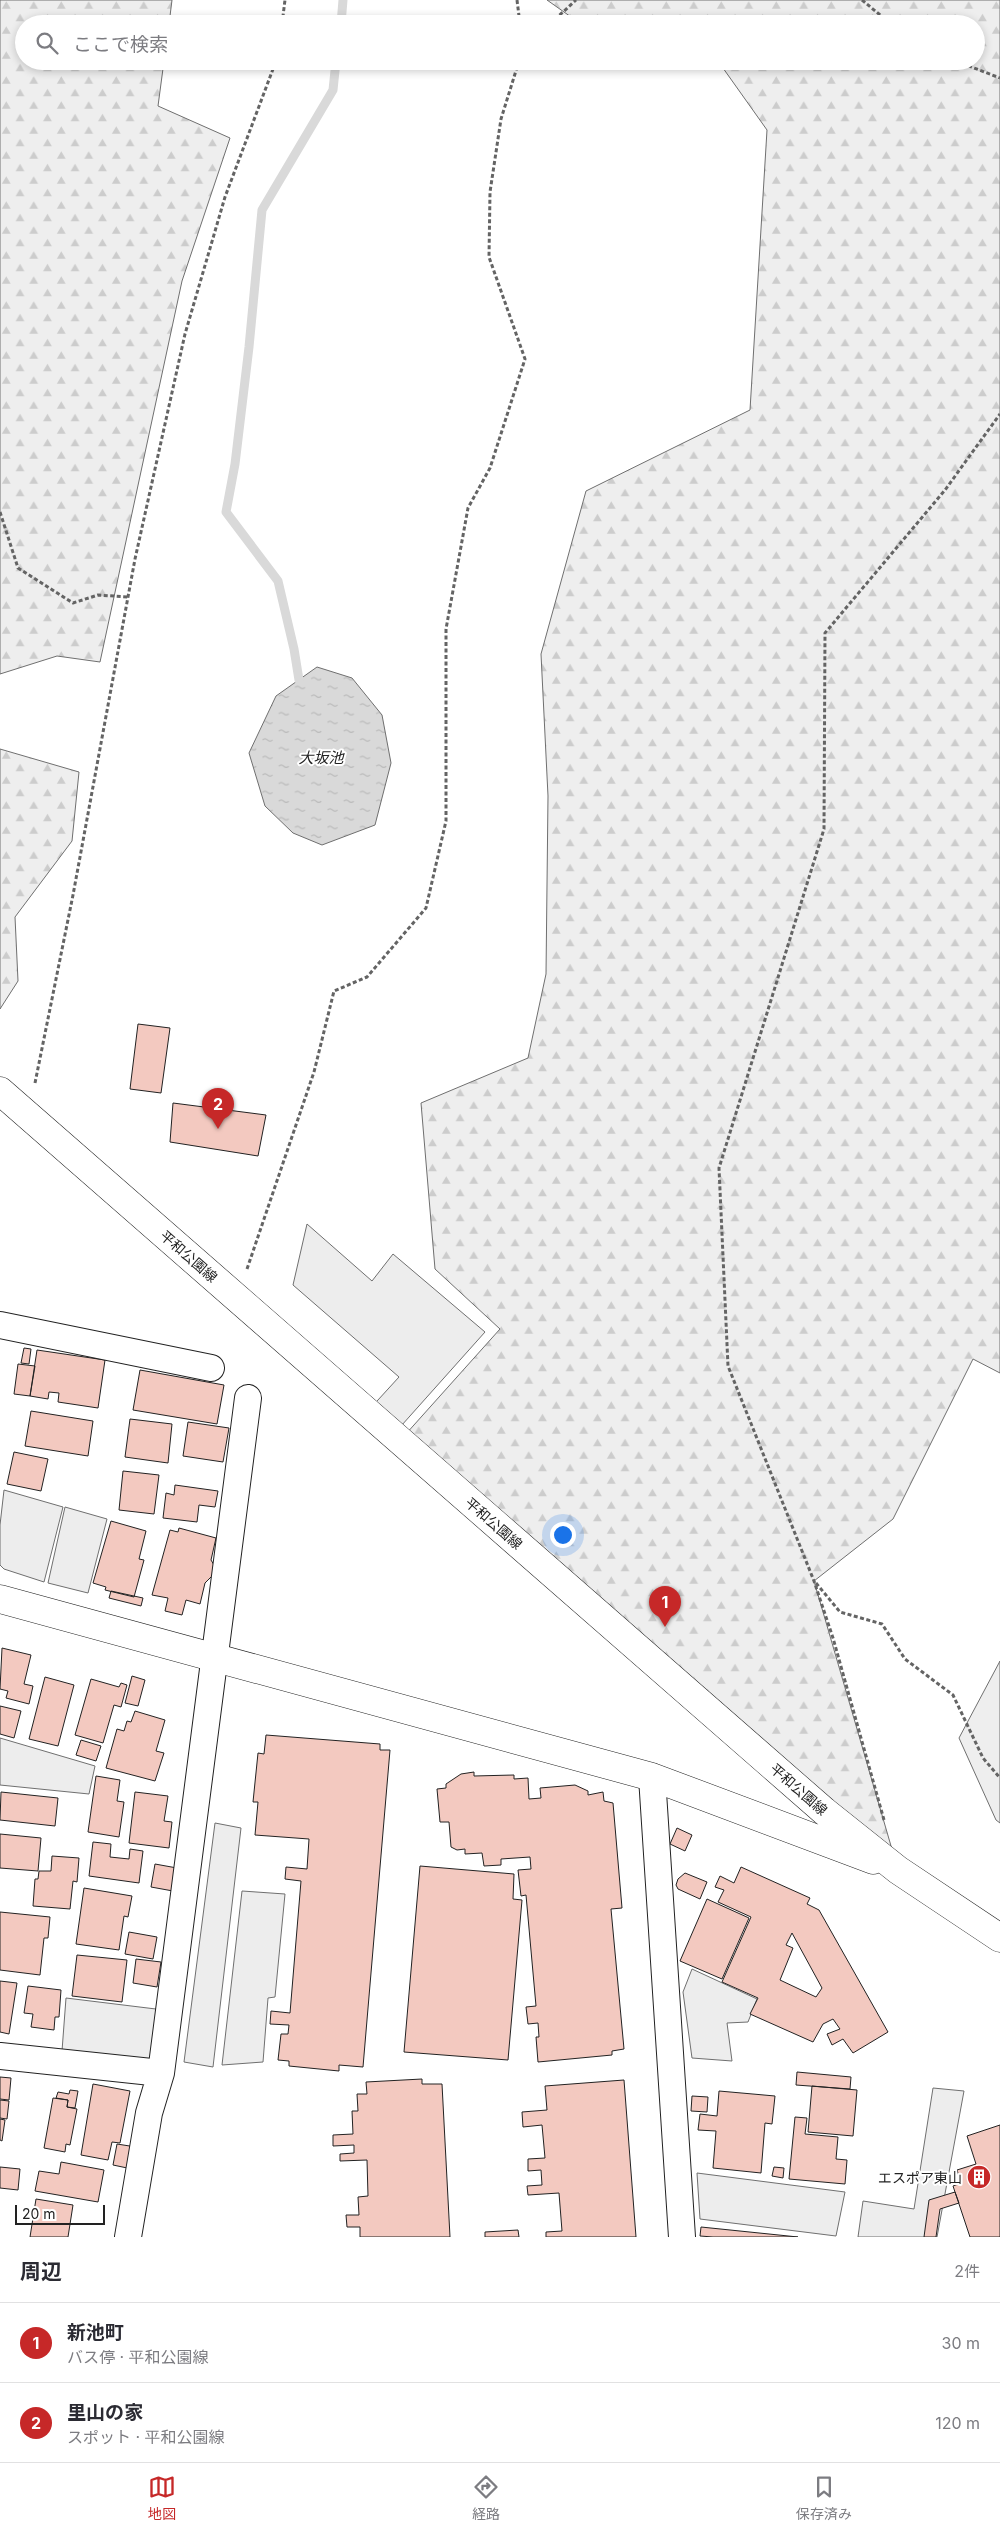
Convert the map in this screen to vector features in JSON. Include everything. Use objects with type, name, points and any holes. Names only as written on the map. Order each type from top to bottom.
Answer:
[{"type":"street","name":"平和公園線","points":[[0,1091],[816,1805],[898,1870],[1000,1938]]},
{"type":"street","points":[[0,1326],[211,1368]]},
{"type":"street","points":[[128,2237],[149,2113],[161,2073],[248,1398]]},
{"type":"street","points":[[0,1599],[214,1659],[652,1777],[898,1870]]},
{"type":"street","points":[[652,1777],[682,2237]]},
{"type":"street","points":[[0,2056],[161,2073]]},
{"type":"path","points":[[283,15],[285,0]]},
{"type":"path","points":[[517,0],[519,15]]},
{"type":"path","points":[[560,15],[576,0]]},
{"type":"path","points":[[862,0],[880,15]]},
{"type":"path","points":[[28,1116],[73,895],[128,597],[185,334],[225,197],[273,70]]},
{"type":"path","points":[[237,1299],[314,1072],[334,991],[367,978],[426,908],[446,822],[446,629],[468,508],[490,468],[525,359],[489,257],[490,192],[500,128],[516,70]]},
{"type":"path","points":[[979,70],[1000,78]]},
{"type":"path","points":[[884,1822],[833,1638],[814,1581],[728,1366],[719,1168],[824,829],[825,633],[946,490],[1000,414]]},
{"type":"path","points":[[0,512],[18,568],[74,603],[98,595],[128,597]]},
{"type":"path","points":[[814,1581],[840,1612],[882,1624],[905,1659],[953,1695],[983,1758],[1000,1778]]},
{"type":"green space","points":[[0,0],[172,0],[170,15],[15,15],[15,70],[163,70],[158,106],[230,138],[182,281],[100,662],[57,656],[0,674]]},
{"type":"green space","points":[[547,0],[1000,0],[1000,1373],[973,1359],[893,1519],[814,1581],[898,1870],[405,1435],[500,1329],[435,1269],[421,1103],[528,1058],[546,974],[548,796],[541,654],[586,491],[750,410],[767,130],[724,70],[985,70],[985,15],[568,15]]},
{"type":"green space","points":[[0,749],[79,772],[72,841],[15,917],[18,981],[0,1009]]},
{"type":"green space","points":[[1000,1661],[1000,1823],[996,1820],[959,1738]]},
{"type":"shaded area","points":[[307,1224],[372,1281],[393,1254],[485,1332],[393,1435],[367,1412],[399,1377],[293,1285]]},
{"type":"shaded area","points":[[4,1490],[63,1507],[44,1582],[4,1569],[0,1565],[0,1525]]},
{"type":"shaded area","points":[[65,1507],[107,1519],[88,1593],[48,1583]]},
{"type":"shaded area","points":[[0,1738],[95,1766],[89,1794],[0,1785]]},
{"type":"shaded area","points":[[215,1823],[241,1828],[213,2067],[184,2062]]},
{"type":"shaded area","points":[[242,1891],[285,1894],[275,1997],[268,1998],[263,2062],[222,2065]]},
{"type":"shaded area","points":[[692,1969],[757,1999],[748,2022],[727,2023],[732,2061],[692,2058],[683,1992]]},
{"type":"shaded area","points":[[66,1998],[164,2010],[153,2062],[62,2051]]},
{"type":"shaded area","points":[[933,2088],[964,2091],[937,2237],[858,2237],[863,2201],[914,2209]]},
{"type":"shaded area","points":[[697,2173],[845,2192],[836,2236],[700,2219]]},
{"type":"water","name":"大坂池","points":[[317,667],[352,678],[382,715],[391,763],[375,825],[322,845],[293,833],[265,806],[249,753],[276,696]]},
{"type":"building","points":[[138,1024],[170,1028],[161,1093],[130,1089]]},
{"type":"building","points":[[173,1103],[266,1115],[258,1156],[170,1142]]},
{"type":"building","points":[[24,1348],[31,1349],[29,1364],[21,1363]]},
{"type":"building","points":[[37,1350],[105,1360],[98,1408],[58,1402],[59,1393],[49,1392],[48,1399],[30,1396]]},
{"type":"building","points":[[18,1364],[35,1366],[30,1396],[14,1394]]},
{"type":"building","points":[[140,1370],[224,1385],[217,1424],[133,1410]]},
{"type":"building","points":[[31,1411],[93,1421],[88,1456],[25,1446]]},
{"type":"building","points":[[130,1419],[172,1424],[168,1463],[125,1457]]},
{"type":"building","points":[[188,1422],[229,1428],[223,1462],[183,1456]]},
{"type":"building","points":[[14,1452],[48,1459],[41,1491],[7,1484]]},
{"type":"building","points":[[123,1471],[159,1475],[154,1514],[119,1510]]},
{"type":"building","points":[[175,1485],[218,1491],[215,1507],[199,1505],[197,1522],[163,1518],[166,1493],[174,1495]]},
{"type":"building","points":[[111,1521],[146,1531],[139,1559],[144,1560],[134,1597],[105,1590],[106,1587],[93,1583]]},
{"type":"building","points":[[179,1528],[216,1538],[211,1560],[214,1565],[213,1575],[205,1583],[200,1604],[186,1600],[182,1615],[165,1611],[168,1598],[152,1595],[170,1530],[178,1532]]},
{"type":"building","points":[[111,1591],[143,1598],[141,1606],[109,1598]]},
{"type":"building","points":[[2,1648],[31,1655],[24,1684],[33,1686],[29,1704],[6,1698],[8,1691],[0,1689]]},
{"type":"building","points":[[132,1676],[145,1680],[138,1706],[125,1703]]},
{"type":"building","points":[[45,1677],[74,1685],[58,1746],[29,1739]]},
{"type":"building","points":[[91,1679],[119,1687],[121,1683],[127,1685],[121,1707],[114,1705],[103,1743],[75,1735]]},
{"type":"building","points":[[0,1706],[21,1711],[14,1738],[0,1734]]},
{"type":"building","points":[[135,1711],[165,1720],[156,1751],[164,1753],[155,1781],[106,1768],[117,1729],[124,1731],[127,1721],[131,1722]]},
{"type":"building","points":[[266,1735],[380,1744],[380,1750],[390,1750],[363,2067],[339,2065],[339,2071],[289,2066],[289,2061],[278,2060],[281,2034],[288,2034],[289,2025],[270,2024],[271,2011],[290,2013],[301,1881],[285,1879],[286,1867],[307,1869],[309,1839],[255,1835],[258,1802],[253,1802],[258,1753],[264,1754]]},
{"type":"building","points":[[81,1740],[101,1746],[96,1761],[76,1755]]},
{"type":"building","points":[[474,1772],[474,1776],[514,1775],[514,1779],[528,1778],[529,1799],[541,1798],[540,1788],[575,1785],[588,1791],[588,1795],[603,1792],[604,1801],[613,1803],[622,1908],[611,1909],[624,2049],[612,2051],[612,2055],[538,2062],[536,2037],[539,2037],[538,2023],[528,2024],[526,2007],[536,2006],[526,1895],[521,1896],[518,1870],[531,1869],[530,1857],[501,1859],[501,1865],[484,1866],[482,1853],[465,1854],[465,1849],[457,1850],[451,1847],[449,1822],[440,1822],[437,1789],[446,1788],[446,1784],[461,1774]]},
{"type":"building","points":[[96,1776],[120,1780],[117,1801],[124,1802],[119,1837],[88,1832]]},
{"type":"building","points":[[1,1792],[58,1798],[55,1826],[0,1820]]},
{"type":"building","points":[[135,1792],[168,1796],[164,1821],[172,1822],[169,1848],[129,1843]]},
{"type":"building","points":[[677,1828],[692,1835],[685,1851],[670,1844]]},
{"type":"building","points":[[0,1834],[41,1838],[38,1871],[0,1868]]},
{"type":"building","points":[[93,1842],[111,1844],[110,1857],[129,1859],[130,1849],[143,1851],[139,1883],[89,1876]]},
{"type":"building","points":[[52,1856],[79,1858],[77,1882],[73,1881],[70,1909],[33,1906],[35,1879],[38,1879],[39,1871],[51,1871]]},
{"type":"building","points":[[155,1864],[177,1868],[173,1891],[151,1887]]},
{"type":"building","points":[[420,1866],[514,1874],[513,1899],[522,1900],[508,2060],[404,2052]]},
{"type":"building","points":[[741,1867],[810,1898],[807,1904],[819,1910],[888,2032],[853,2053],[843,2039],[832,2045],[827,2034],[840,2029],[833,2019],[823,2024],[813,2042],[750,2014],[758,1998],[722,1982],[751,1917],[718,1902],[724,1890],[715,1887],[720,1876],[734,1883]],"holes":[[[792,1933],[822,1988],[816,1997],[780,1980],[793,1948],[786,1945]]]},
{"type":"building","points":[[685,1873],[707,1882],[700,1899],[678,1889],[676,1885],[678,1879]]},
{"type":"building","points":[[84,1888],[132,1896],[128,1917],[124,1916],[119,1950],[76,1944]]},
{"type":"building","points":[[707,1899],[749,1918],[722,1979],[680,1961]]},
{"type":"building","points":[[0,1912],[50,1917],[48,1938],[44,1938],[40,1975],[0,1970]]},
{"type":"building","points":[[129,1932],[157,1937],[153,1959],[125,1954]]},
{"type":"building","points":[[77,1955],[127,1960],[122,2002],[72,1996]]},
{"type":"building","points":[[136,1959],[161,1962],[157,1987],[133,1983]]},
{"type":"building","points":[[0,1981],[17,1983],[9,2034],[0,2032]]},
{"type":"building","points":[[28,1986],[61,1990],[59,2017],[55,2017],[54,2030],[31,2027],[33,2014],[24,2013]]},
{"type":"building","points":[[797,2072],[851,2077],[850,2089],[796,2085]]},
{"type":"building","points":[[0,2077],[11,2078],[9,2100],[0,2099]]},
{"type":"building","points":[[422,2079],[422,2084],[442,2084],[450,2237],[360,2237],[360,2227],[347,2227],[346,2215],[359,2215],[358,2197],[368,2196],[367,2160],[340,2161],[340,2154],[354,2153],[354,2145],[333,2146],[333,2135],[353,2134],[352,2111],[358,2111],[357,2094],[367,2094],[366,2082]]},
{"type":"building","points":[[624,2080],[636,2237],[546,2237],[546,2232],[562,2231],[559,2193],[528,2195],[527,2186],[542,2185],[541,2170],[528,2171],[528,2159],[545,2158],[542,2125],[523,2127],[522,2112],[547,2110],[545,2086]]},
{"type":"building","points":[[93,2084],[130,2091],[120,2143],[112,2142],[108,2160],[81,2155]]},
{"type":"building","points":[[812,2086],[857,2090],[853,2136],[808,2132]]},
{"type":"building","points":[[70,2090],[78,2091],[75,2108],[67,2107],[68,2100],[56,2098],[58,2092],[69,2094]]},
{"type":"building","points":[[719,2091],[775,2096],[772,2124],[765,2123],[761,2173],[713,2168],[716,2131],[698,2130],[700,2114],[717,2116]]},
{"type":"building","points":[[692,2096],[708,2097],[707,2112],[691,2111]]},
{"type":"building","points":[[53,2098],[68,2100],[67,2107],[77,2109],[70,2145],[66,2144],[65,2152],[44,2148]]},
{"type":"building","points":[[0,2100],[9,2101],[7,2119],[0,2118]]},
{"type":"building","points":[[795,2117],[807,2118],[805,2134],[838,2137],[836,2159],[847,2160],[845,2184],[789,2179]]},
{"type":"building","points":[[0,2119],[5,2120],[2,2141],[0,2140]]},
{"type":"building","name":"エスポア東山","points":[[1000,2125],[1000,2237],[970,2237],[953,2186],[961,2183],[957,2170],[976,2164],[967,2136]]},
{"type":"building","points":[[117,2144],[136,2147],[132,2169],[113,2165]]},
{"type":"building","points":[[61,2162],[104,2170],[98,2202],[35,2191],[39,2171],[59,2174]]},
{"type":"building","points":[[0,2167],[20,2169],[18,2190],[0,2188]]},
{"type":"building","points":[[774,2167],[784,2168],[783,2178],[772,2176]]},
{"type":"building","points":[[955,2192],[959,2203],[940,2209],[936,2237],[924,2237],[929,2200]]},
{"type":"building","points":[[36,2199],[73,2205],[68,2237],[30,2237]]},
{"type":"building","points":[[701,2227],[798,2237],[700,2236]]},
{"type":"building","points":[[518,2230],[519,2237],[485,2237],[485,2232]]},
{"type":"waterway","points":[[342,15],[343,0]]},
{"type":"waterway","points":[[299,680],[294,649],[278,581],[226,512],[235,464],[249,347],[262,210],[333,90],[335,70]]},
{"type":"place","name":"里山の家","points":[[218,1129]]},
{"type":"place","name":"新池町","points":[[665,1627]]},
{"type":"place","name":"エスポア東山","points":[[979,2177]]}]
